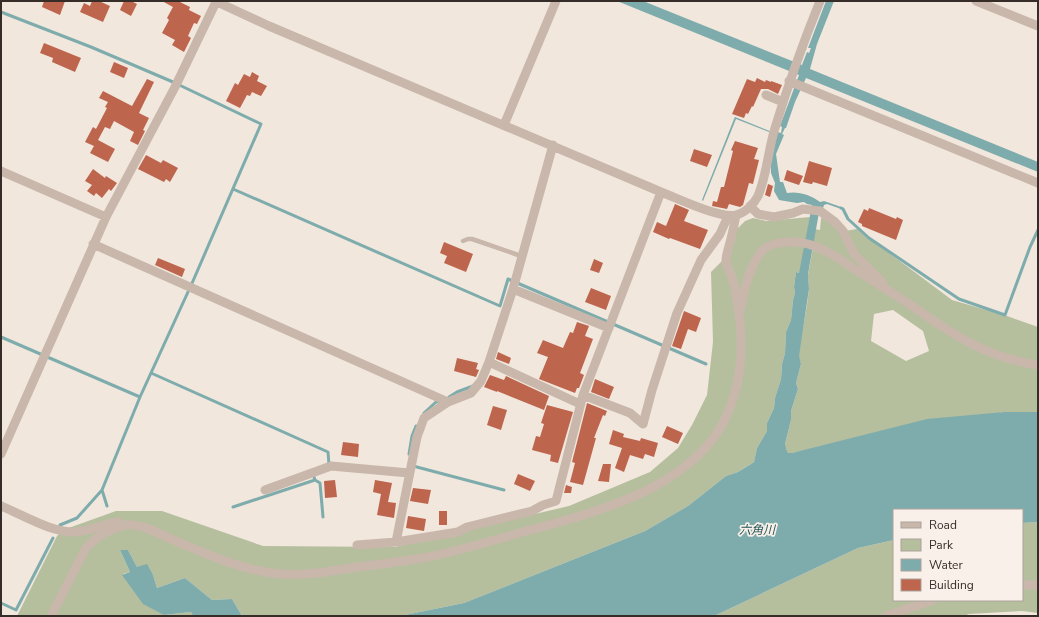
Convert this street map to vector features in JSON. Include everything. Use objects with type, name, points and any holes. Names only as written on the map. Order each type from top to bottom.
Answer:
[{"type":"street","points":[[1,454],[93,244],[177,83],[216,1],[276,29],[661,192],[714,212],[732,216],[745,212],[757,198],[763,182],[773,132],[798,57],[820,1]]},
{"type":"street","points":[[504,125],[556,1]]},
{"type":"street","points":[[976,1],[1038,26]]},
{"type":"street","points":[[790,80],[1038,183]]},
{"type":"street","points":[[766,95],[783,102]]},
{"type":"street","points":[[396,542],[417,437],[424,418],[444,400],[471,393],[481,381],[489,362],[514,284],[553,146]]},
{"type":"street","points":[[1,171],[106,217]]},
{"type":"street","points":[[357,545],[396,542],[458,532],[467,528],[532,511],[543,505],[556,501],[582,399],[661,192]]},
{"type":"street","points":[[750,206],[758,214],[774,217],[810,209],[820,211],[835,222],[843,231],[854,254],[896,295]]},
{"type":"street","points":[[51,616],[86,548],[94,540],[112,529],[125,525],[133,525],[152,530],[222,560],[265,572],[294,574],[321,573],[435,555],[541,528],[597,511],[634,496],[669,477],[694,459],[713,440],[725,420],[733,400],[738,378],[741,353],[740,317],[733,280],[726,261],[732,216]]},
{"type":"street","points":[[489,362],[582,399],[630,413],[643,424],[677,313],[701,260],[732,216]]},
{"type":"street","points":[[740,317],[743,298],[751,272],[760,254],[767,248],[782,243],[798,242],[810,244],[824,250],[896,295],[955,335],[979,348],[1028,364],[1038,365]]},
{"type":"street","points":[[93,244],[444,400]]},
{"type":"street","points":[[514,284],[610,325]]},
{"type":"street","points":[[265,490],[331,466],[411,468]]},
{"type":"street","points":[[1,506],[59,530],[75,532],[98,528],[117,522],[125,525]]},
{"type":"street","points":[[1023,585],[1038,585]]},
{"type":"street","points":[[886,616],[930,601]]},
{"type":"lane","points":[[463,241],[472,239],[522,256]]},
{"type":"green space","points":[[810,217],[808,228],[820,230],[821,218],[826,219],[839,232],[857,229],[952,300],[1007,316],[1038,327],[1038,412],[1004,412],[788,453],[785,449],[785,444],[791,420],[791,411],[798,389],[796,383],[801,364],[798,356],[807,305],[809,289],[808,275],[814,242],[799,273],[796,272],[794,287],[795,293],[791,320],[786,332],[785,353],[782,364],[781,379],[775,398],[774,408],[767,423],[767,431],[757,448],[754,462],[738,472],[726,476],[688,506],[645,531],[464,603],[400,616],[242,616],[232,599],[212,600],[185,578],[157,588],[153,575],[137,567],[128,550],[120,550],[130,572],[123,574],[164,615],[191,612],[193,616],[17,616],[57,536],[63,530],[116,511],[162,511],[263,546],[395,547],[569,506],[650,472],[678,448],[692,425],[707,395],[713,342],[711,272],[731,252],[735,231],[745,221],[753,218],[766,221]],"holes":[[[893,310],[923,331],[929,351],[906,361],[871,341],[874,314]]]},
{"type":"green space","points":[[1038,522],[1038,613],[1022,611],[969,614],[964,616],[714,616],[858,548],[893,540],[893,601],[1023,601],[1023,523]]},
{"type":"water","name":"六角川","points":[[617,1],[643,1],[802,65],[807,52],[809,53],[811,48],[808,48],[826,1],[834,1],[817,44],[810,69],[1038,162],[1038,172],[806,78],[795,102],[786,128],[782,134],[784,135],[776,154],[780,182],[783,182],[787,193],[804,194],[813,197],[820,202],[824,201],[844,208],[844,210],[827,204],[824,205],[823,208],[820,207],[808,274],[809,289],[799,356],[801,364],[796,383],[798,389],[791,411],[791,420],[785,444],[788,453],[927,419],[1004,412],[1038,412],[1038,522],[1023,523],[1023,509],[893,509],[893,540],[858,548],[714,616],[400,616],[464,603],[645,531],[688,506],[726,476],[738,472],[754,462],[757,448],[767,431],[767,423],[774,408],[775,398],[781,379],[782,364],[785,353],[786,332],[791,320],[795,293],[794,287],[796,272],[799,273],[812,205],[804,202],[797,203],[779,200],[774,191],[775,183],[771,173],[771,158],[777,135],[736,119],[703,201],[702,200],[735,117],[777,134],[777,132],[781,133],[782,127],[780,126],[799,75]]},
{"type":"water","points":[[120,550],[128,550],[137,567],[147,564],[153,575],[157,588],[185,578],[212,600],[232,599],[242,616],[193,616],[191,612],[164,615],[143,604],[122,575],[130,572]]},
{"type":"building","points":[[44,1],[65,1],[60,15],[42,7]]},
{"type":"building","points":[[92,1],[99,1],[110,6],[103,22],[80,12],[84,3],[90,6]]},
{"type":"building","points":[[124,1],[131,1],[137,4],[131,16],[120,10]]},
{"type":"building","points":[[162,1],[178,1],[190,7],[189,10],[201,16],[197,24],[194,23],[188,36],[191,38],[184,52],[172,45],[175,40],[162,33],[169,20],[167,18],[173,7]]},
{"type":"building","points":[[44,43],[81,58],[75,72],[52,62],[53,58],[40,53]]},
{"type":"building","points":[[114,62],[128,68],[124,78],[110,72]]},
{"type":"building","points":[[252,72],[259,76],[257,81],[267,86],[261,96],[252,92],[250,96],[247,95],[240,108],[226,101],[235,83],[238,85],[244,74],[250,77]]},
{"type":"building","points":[[757,78],[765,82],[766,80],[782,85],[778,94],[768,89],[761,89],[753,107],[752,106],[748,114],[746,113],[744,118],[732,114],[747,79],[755,82]]},
{"type":"building","points":[[147,79],[154,82],[139,113],[149,118],[143,130],[145,131],[138,145],[130,141],[134,132],[114,121],[110,129],[105,127],[98,140],[115,149],[108,162],[90,153],[94,146],[85,142],[93,127],[96,129],[107,108],[105,107],[108,102],[99,98],[103,91],[132,106]]},
{"type":"building","points":[[735,141],[758,148],[754,159],[759,160],[753,184],[749,183],[743,205],[740,207],[729,204],[727,209],[712,206],[713,201],[717,202],[721,187],[724,187],[733,151],[731,150]]},
{"type":"building","points":[[694,149],[712,155],[707,167],[690,161]]},
{"type":"building","points":[[146,155],[161,163],[163,160],[178,168],[170,182],[166,179],[164,182],[138,169]]},
{"type":"building","points":[[809,161],[832,168],[827,186],[813,182],[811,184],[803,182]]},
{"type":"building","points":[[93,169],[105,178],[106,176],[117,183],[111,191],[109,189],[102,198],[96,193],[94,196],[87,191],[92,185],[85,181]]},
{"type":"building","points":[[787,170],[803,176],[799,185],[784,180]]},
{"type":"building","points":[[768,184],[773,186],[770,197],[765,195]]},
{"type":"building","points":[[675,204],[689,210],[684,221],[708,230],[700,249],[653,232],[657,222],[666,226]]},
{"type":"building","points":[[869,208],[896,219],[897,217],[903,220],[896,240],[862,226],[862,224],[858,222],[864,209],[868,211]]},
{"type":"building","points":[[444,242],[473,254],[466,272],[444,263],[447,256],[440,253]]},
{"type":"building","points":[[158,258],[185,269],[182,277],[155,265]]},
{"type":"building","points":[[594,259],[603,263],[599,273],[590,270]]},
{"type":"building","points":[[591,288],[611,296],[606,310],[585,302]]},
{"type":"building","points":[[684,311],[701,318],[696,332],[688,329],[681,349],[672,346]]},
{"type":"building","points":[[577,322],[589,326],[585,336],[593,339],[580,373],[584,375],[579,388],[577,388],[575,393],[539,379],[548,357],[537,353],[543,340],[563,348],[570,332],[573,333]]},
{"type":"building","points":[[498,352],[511,358],[509,364],[496,359]]},
{"type":"building","points":[[457,358],[478,363],[476,369],[479,370],[476,377],[454,371]]},
{"type":"building","points":[[490,375],[504,380],[506,376],[549,396],[544,410],[484,387]]},
{"type":"building","points":[[595,379],[614,387],[609,399],[591,392]]},
{"type":"building","points":[[587,403],[607,411],[605,416],[603,415],[594,438],[596,438],[583,485],[570,482],[575,463],[572,462]]},
{"type":"building","points":[[547,405],[573,412],[558,463],[550,461],[551,455],[532,450],[536,436],[540,437],[544,424],[541,423]]},
{"type":"building","points":[[493,406],[507,410],[501,430],[487,425]]},
{"type":"building","points":[[667,426],[683,433],[678,444],[662,437]]},
{"type":"building","points":[[613,430],[624,434],[623,437],[640,441],[641,438],[658,443],[654,457],[645,454],[643,459],[630,455],[624,472],[615,468],[622,448],[609,444]]},
{"type":"building","points":[[343,442],[359,444],[358,457],[341,455]]},
{"type":"building","points":[[603,464],[611,464],[609,482],[598,481]]},
{"type":"building","points":[[518,474],[535,481],[530,491],[514,484]]},
{"type":"building","points":[[335,480],[337,497],[325,498],[324,481]]},
{"type":"building","points":[[375,480],[392,483],[388,502],[396,503],[394,518],[377,515],[381,494],[373,492]]},
{"type":"building","points":[[566,485],[572,487],[571,493],[564,493]]},
{"type":"building","points":[[413,488],[431,490],[428,504],[410,501]]},
{"type":"building","points":[[439,511],[447,511],[447,525],[439,525]]},
{"type":"building","points":[[408,516],[426,519],[424,531],[406,528]]},
{"type":"waterway","points":[[1,12],[91,47],[173,82],[261,124],[193,281],[140,397],[102,490],[107,506]]},
{"type":"waterway","points":[[233,189],[500,306],[508,279],[706,364]]},
{"type":"waterway","points":[[841,208],[848,219],[869,238],[959,299],[1005,315],[1030,247],[1038,230]]},
{"type":"waterway","points":[[1,337],[140,397]]},
{"type":"waterway","points":[[151,373],[328,452],[329,465]]},
{"type":"waterway","points":[[449,397],[457,392],[473,386]]},
{"type":"waterway","points":[[424,413],[436,402],[440,401]]},
{"type":"waterway","points":[[409,454],[412,436],[416,426]]},
{"type":"waterway","points":[[413,466],[504,490]]},
{"type":"waterway","points":[[233,507],[315,480],[313,474]]},
{"type":"waterway","points":[[315,480],[320,483],[323,517]]},
{"type":"waterway","points":[[60,525],[77,518],[102,490]]},
{"type":"waterway","points":[[1,603],[16,610],[53,538]]}]
